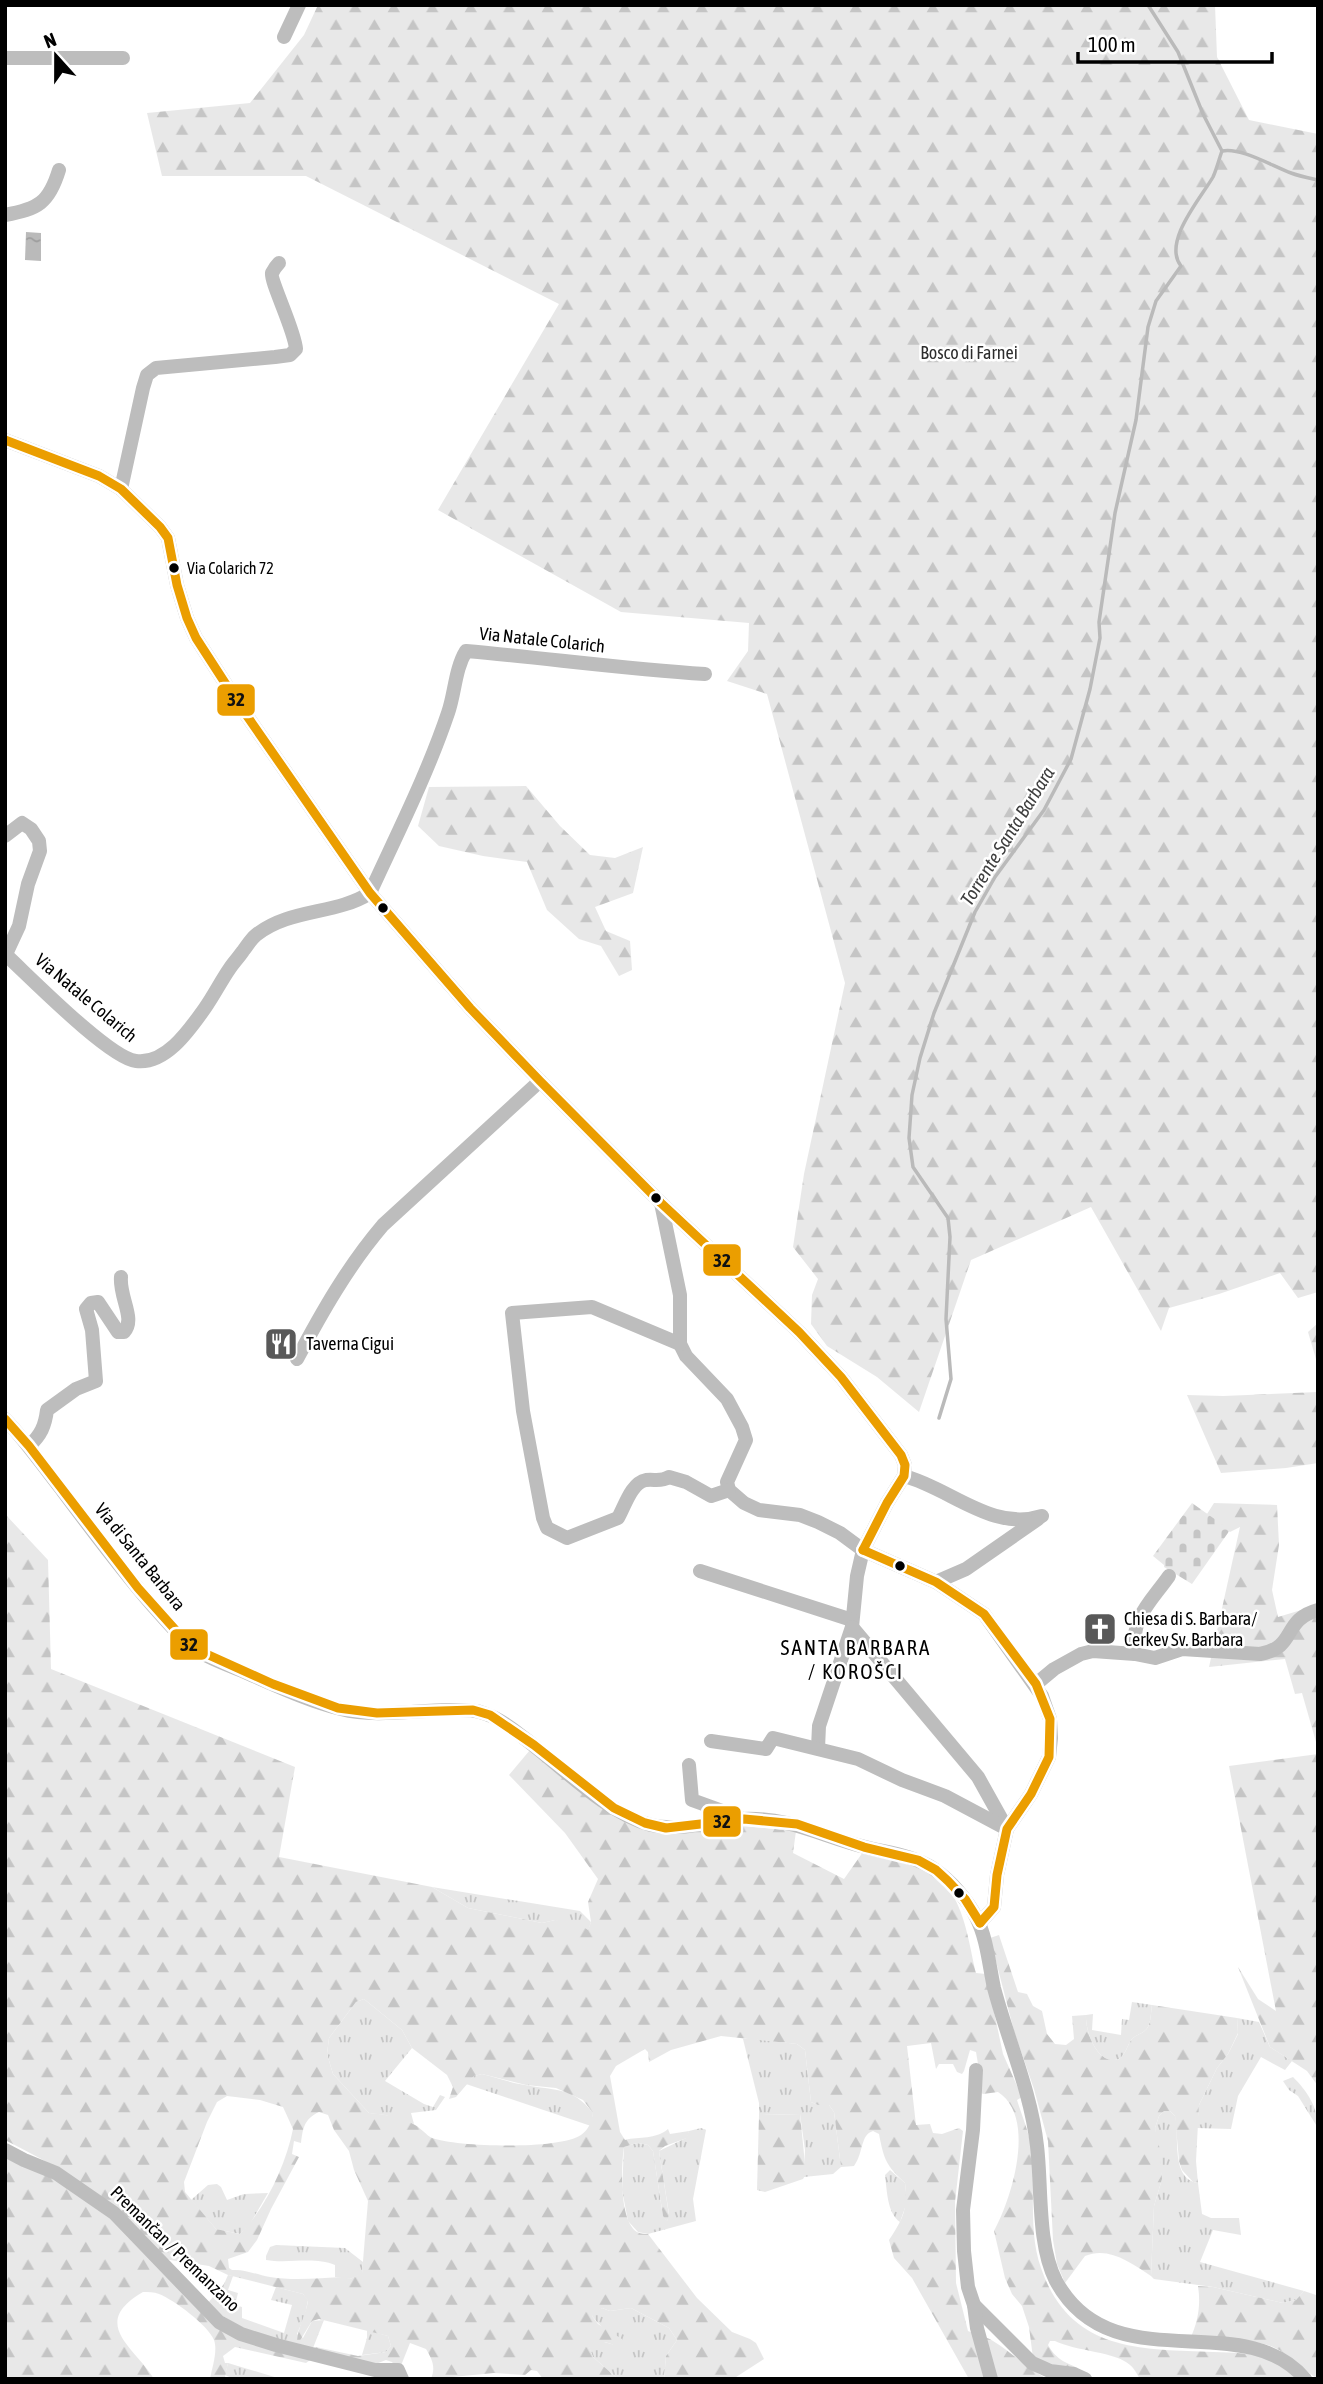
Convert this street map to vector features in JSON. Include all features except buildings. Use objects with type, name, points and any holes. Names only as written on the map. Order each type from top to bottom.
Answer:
[{"type":"street","points":[[284,37],[299,5]]},
{"type":"street","points":[[5,58],[123,58]]},
{"type":"street","points":[[5,215],[24,212],[43,204],[53,189],[59,170]]},
{"type":"street","points":[[121,489],[147,375],[156,368],[290,355],[296,349],[296,340],[285,308],[272,280],[272,272],[279,263]]},
{"type":"street","points":[[5,440],[99,476],[121,489],[160,527],[169,538],[177,585],[196,638],[370,893],[470,1008],[540,1081],[661,1203],[799,1332],[841,1377],[901,1455],[905,1465],[904,1476],[863,1550],[857,1576],[852,1624],[819,1726],[818,1748]]},
{"type":"street","name":"Via Natale Colarich","points":[[5,836],[22,823],[31,829],[39,841],[40,851],[28,884],[19,926],[5,954],[37,986],[115,1052],[135,1062],[149,1060],[171,1048],[184,1035],[219,987],[231,965],[255,936],[289,918],[356,902],[370,893],[424,775],[449,712],[461,660],[466,651],[617,668],[705,674]]},
{"type":"street","points":[[297,1359],[361,1250],[383,1225],[540,1081]]},
{"type":"street","points":[[661,1203],[680,1295],[680,1344],[686,1356],[727,1399],[746,1440],[730,1472],[727,1482],[729,1490],[744,1503],[760,1510],[800,1515],[818,1522],[840,1533],[863,1550],[936,1582],[984,1614],[1036,1684],[1050,1719],[1049,1757],[1031,1794],[1007,1829],[997,1875],[994,1907],[980,1923]]},
{"type":"street","points":[[29,1446],[40,1437],[47,1410],[76,1389],[96,1381],[92,1330],[86,1309],[98,1302],[118,1332],[124,1332],[129,1326],[130,1319],[120,1289],[121,1278]]},
{"type":"street","points":[[680,1344],[592,1307],[512,1313],[523,1411],[543,1518],[547,1528],[567,1538],[618,1518],[636,1485],[645,1480],[669,1477],[686,1482],[711,1496],[729,1490]]},
{"type":"street","name":"Via di Santa Barbara","points":[[5,1419],[29,1446],[138,1588],[188,1643],[202,1653],[338,1709],[377,1713],[473,1710],[490,1715],[514,1730],[614,1808],[645,1824],[666,1828],[744,1819]]},
{"type":"street","points":[[904,1476],[936,1488],[991,1515],[1025,1520],[1042,1516],[978,1562],[936,1582]]},
{"type":"street","points":[[700,1571],[852,1624],[978,1777],[1007,1829]]},
{"type":"street","points":[[1135,1654],[1133,1637],[1136,1622],[1170,1576]]},
{"type":"street","points":[[1036,1684],[1054,1669],[1093,1651],[1155,1658],[1182,1649],[1261,1654],[1271,1652],[1283,1644],[1300,1617],[1318,1610]]},
{"type":"street","points":[[711,1741],[766,1749],[773,1738],[858,1759],[944,1796],[1007,1829]]},
{"type":"street","points":[[689,1765],[692,1800],[744,1819],[797,1824],[864,1847],[918,1860],[936,1870],[965,1899],[980,1923],[995,1991],[1030,2103],[1049,2263],[1067,2300],[1082,2316],[1098,2328],[1138,2343],[1252,2349],[1272,2354],[1288,2362],[1305,2379]]},
{"type":"street","points":[[786,1812],[797,1824]]},
{"type":"street","points":[[976,2070],[973,2130],[963,2210],[964,2251],[968,2287],[992,2379]]},
{"type":"street","name":"Premančan / Premanzano","points":[[5,2150],[55,2173],[114,2213],[219,2322],[241,2334],[276,2345],[375,2370],[398,2370],[402,2379]]},
{"type":"street","points":[[974,2305],[1032,2363],[1050,2371],[1074,2374],[1085,2379]]},
{"type":"green space","name":"Bosco di Farnei","points":[[318,5],[1215,5],[1217,57],[1249,120],[1318,134],[1318,1292],[1298,1298],[1280,1273],[1169,1308],[1161,1331],[1091,1207],[971,1260],[919,1412],[877,1377],[827,1346],[811,1324],[812,1295],[818,1279],[793,1247],[804,1174],[845,983],[767,694],[727,681],[748,651],[749,623],[621,612],[438,510],[559,304],[306,176],[162,176],[147,113],[250,103],[304,35]]},
{"type":"green space","points":[[526,786],[560,826],[590,855],[615,858],[643,847],[633,893],[595,907],[606,931],[630,941],[632,970],[619,976],[601,946],[579,939],[547,910],[527,862],[439,846],[418,826],[429,787]]},
{"type":"green space","points":[[1318,1323],[1318,1366],[1308,1332]]},
{"type":"green space","points":[[1318,1392],[1318,1463],[1221,1473],[1187,1395],[1223,1396]]},
{"type":"green space","points":[[1192,1503],[1230,1530],[1192,1584],[1164,1567],[1153,1556]]},
{"type":"green space","points":[[1214,1503],[1277,1505],[1279,1545],[1272,1590],[1278,1617],[1318,1605],[1318,1749],[1302,1693],[1295,1694],[1285,1659],[1209,1667],[1240,1527],[1230,1532],[1207,1514]]},
{"type":"green space","points":[[5,1514],[48,1560],[51,1669],[295,1767],[279,1857],[432,1887],[468,1908],[542,1923],[555,1920],[574,1921],[588,1930],[591,1922],[588,1902],[598,1879],[565,1833],[509,1775],[530,1750],[615,1813],[711,1828],[742,1826],[796,1831],[793,1853],[844,1879],[863,1852],[921,1868],[935,1876],[946,1886],[961,1912],[976,1973],[986,1974],[1003,2054],[1022,2097],[1017,2100],[1026,2125],[1032,2156],[1034,2237],[1041,2268],[1054,2296],[1070,2316],[1089,2331],[1110,2340],[1159,2349],[1257,2356],[1278,2363],[1296,2379],[1140,2379],[1133,2368],[1116,2357],[1055,2341],[1050,2341],[1048,2345],[1051,2350],[1061,2360],[1078,2368],[1077,2372],[1033,2358],[1029,2327],[1022,2306],[1012,2294],[1005,2278],[994,2231],[1008,2199],[1013,2179],[1019,2138],[1016,2120],[1010,2104],[998,2092],[983,2094],[976,2089],[979,2070],[976,2052],[970,2050],[962,2074],[957,2072],[953,2064],[939,2064],[936,2069],[931,2043],[907,2046],[916,2125],[930,2124],[933,2133],[942,2134],[959,2128],[963,2131],[955,2202],[956,2283],[968,2331],[990,2339],[1048,2379],[969,2379],[912,2278],[894,2258],[889,2240],[903,2213],[906,2200],[905,2183],[890,2166],[884,2156],[879,2134],[873,2131],[866,2136],[854,2166],[841,2167],[834,2112],[829,2105],[811,2102],[805,2050],[797,2044],[721,2036],[671,2050],[649,2062],[645,2049],[616,2066],[610,2076],[620,2132],[625,2140],[653,2136],[668,2129],[670,2134],[689,2131],[687,2138],[659,2151],[669,2215],[667,2222],[663,2216],[653,2151],[648,2145],[637,2143],[624,2147],[624,2205],[631,2226],[641,2234],[648,2234],[697,2298],[732,2332],[756,2343],[764,2359],[733,2379],[664,2379],[666,2356],[677,2340],[669,2328],[631,2308],[610,2311],[602,2308],[592,2316],[598,2324],[622,2339],[622,2347],[618,2349],[608,2343],[588,2343],[593,2357],[618,2379],[543,2379],[537,2371],[531,2370],[525,2375],[494,2373],[431,2379],[432,2360],[426,2349],[410,2343],[398,2370],[392,2362],[386,2360],[373,2365],[313,2348],[358,2356],[386,2352],[391,2346],[388,2336],[319,2319],[312,2321],[299,2342],[297,2341],[308,2301],[303,2294],[228,2275],[209,2266],[164,2259],[130,2221],[92,2190],[5,2140]],"holes":[[[364,1999],[402,2030],[412,2048],[447,2075],[453,2087],[449,2099],[456,2097],[474,2076],[482,2074],[526,2085],[556,2088],[583,2100],[593,2113],[589,2126],[581,2135],[570,2140],[531,2145],[484,2145],[432,2138],[404,2120],[369,2113],[333,2074],[327,2054],[329,2038],[356,2002]],[[227,2096],[260,2100],[283,2107],[293,2129],[274,2185],[258,2212],[240,2234],[216,2229],[185,2192],[184,2182],[217,2102]],[[319,2112],[328,2115],[334,2130],[349,2151],[368,2201],[362,2273],[350,2279],[288,2279],[232,2270],[229,2268],[228,2259],[248,2252],[257,2240],[299,2157],[292,2154],[294,2141],[301,2143],[305,2124]]]},
{"type":"green space","points":[[1318,1754],[1318,2086],[1307,2071],[1270,2047],[1238,1967],[1258,1999],[1276,2011],[1229,1766]]},
{"type":"green space","points":[[432,1887],[580,1911],[591,1922],[588,1931],[555,1920],[542,1923],[468,1908]]},
{"type":"green space","points":[[999,1935],[1018,1992],[1027,1994],[1033,2006],[1042,2011],[1047,2034],[1055,2044],[1066,2045],[1074,2039],[1072,2016],[1086,2015],[1087,2029],[1097,2051],[1108,2059],[1115,2060],[1123,2055],[1135,2036],[1148,2027],[1152,2005],[1237,2018],[1238,2033],[1199,2105],[1196,2161],[1198,2183],[1193,2182],[1182,2170],[1175,2116],[1170,2111],[1164,2111],[1155,2128],[1162,2179],[1154,2206],[1151,2276],[1120,2257],[1094,2253],[1085,2256],[1065,2283],[1057,2264],[1053,2240],[1048,2141],[1014,2031],[990,1938]]},
{"type":"green space","points":[[364,1999],[402,2030],[412,2048],[385,2081],[433,2107],[440,2095],[445,2097],[436,2110],[411,2113],[414,2124],[369,2113],[333,2074],[327,2054],[329,2038],[356,2002]]},
{"type":"green space","points":[[1132,2002],[1152,2005],[1148,2027],[1131,2040],[1121,2058],[1108,2059],[1097,2051],[1093,2044],[1087,2029],[1086,2015],[1093,2014],[1092,2030],[1121,2035],[1122,2019],[1129,2020]]},
{"type":"green space","points":[[1237,2018],[1259,2022],[1270,2047],[1292,2061],[1285,2070],[1261,2057],[1238,2096],[1231,2129],[1197,2128],[1199,2105],[1238,2034]]},
{"type":"green space","points":[[743,2039],[797,2044],[805,2050],[811,2102],[829,2105],[834,2112],[841,2167],[833,2174],[804,2177],[805,2150],[800,2114],[759,2115],[759,2103]]},
{"type":"green space","points":[[482,2074],[570,2094],[593,2113],[591,2126],[466,2084],[474,2076]]},
{"type":"green space","points":[[1293,2077],[1311,2100],[1318,2128],[1298,2096],[1289,2090],[1283,2081]]},
{"type":"green space","points":[[1164,2111],[1170,2111],[1175,2116],[1180,2165],[1189,2180],[1198,2183],[1202,2214],[1211,2218],[1239,2218],[1241,2235],[1213,2230],[1200,2262],[1304,2291],[1296,2300],[1283,2303],[1213,2287],[1154,2279],[1151,2276],[1154,2206],[1162,2179],[1155,2128]]},
{"type":"green space","points":[[800,2114],[806,2174],[803,2179],[765,2192],[757,2190],[759,2115]]},
{"type":"green space","points":[[701,2128],[706,2130],[693,2199],[696,2221],[648,2234],[638,2232],[628,2221],[622,2190],[624,2147],[637,2143],[648,2145],[653,2151],[663,2216],[667,2221],[669,2214],[659,2151],[686,2138],[689,2131]]},
{"type":"green space","points":[[5,2152],[60,2182],[110,2218],[208,2318],[310,2360],[306,2363],[235,2347],[223,2356],[225,2363],[228,2363],[225,2377],[210,2379],[215,2349],[211,2334],[198,2320],[173,2302],[157,2293],[143,2292],[127,2304],[119,2315],[118,2325],[121,2336],[154,2379],[5,2379]]},
{"type":"green space","points":[[890,2170],[905,2183],[907,2202],[900,2222],[892,2213],[888,2201],[885,2175]]},
{"type":"green space","points":[[217,2184],[227,2200],[244,2194],[268,2193],[250,2224],[240,2234],[216,2229],[191,2200],[208,2185]]},
{"type":"green space","points":[[270,2247],[345,2248],[363,2262],[362,2274],[350,2279],[335,2277],[335,2265],[327,2262],[266,2260]]},
{"type":"green space","points":[[228,2275],[233,2276],[228,2290],[238,2293],[235,2305],[242,2307],[242,2318],[284,2333],[292,2305],[271,2300],[276,2287],[303,2294],[308,2300],[297,2334],[303,2338],[312,2321],[324,2320],[313,2348],[309,2352],[255,2333],[230,2321],[207,2304]]},
{"type":"green space","points":[[1198,2286],[1283,2303],[1296,2300],[1304,2291],[1316,2295],[1318,2379],[1285,2354],[1264,2344],[1190,2339],[1198,2313]]},
{"type":"green space","points":[[602,2308],[610,2311],[631,2308],[669,2328],[677,2340],[666,2356],[664,2379],[618,2379],[593,2357],[587,2342],[615,2345],[592,2316]]},
{"type":"green space","points":[[367,2330],[388,2336],[391,2346],[386,2352],[362,2355]]},
{"type":"green space","points":[[228,2363],[281,2379],[234,2379],[225,2375]]},
{"type":"water","points":[[26,232],[41,233],[41,261],[25,260]]},
{"type":"waterway","points":[[1148,5],[1178,52],[1203,114],[1222,151],[1247,154],[1291,173],[1318,180]]},
{"type":"waterway","name":"Torrente Santa Barbara","points":[[939,1418],[951,1379],[946,1319],[950,1237],[948,1218],[913,1167],[909,1138],[912,1095],[920,1058],[934,1013],[975,912],[995,877],[1044,810],[1071,759],[1090,689],[1100,638],[1099,622],[1115,513],[1136,420],[1148,327],[1156,301],[1181,266],[1176,256],[1176,245],[1185,220],[1213,177],[1222,151]]},
{"type":"transit line","name":"32","points":[[5,440],[99,476],[121,489],[160,527],[168,538],[177,585],[196,638],[370,893],[470,1008],[540,1081],[661,1203],[799,1332],[841,1377],[901,1455],[905,1465],[904,1476],[863,1550]]},
{"type":"transit line","name":"32","points":[[5,1419],[29,1446],[138,1588],[188,1644],[202,1652],[273,1684],[338,1708],[377,1713],[473,1710],[490,1715],[534,1745],[614,1808],[645,1823],[666,1828],[744,1819],[797,1824],[864,1847],[918,1860],[936,1870],[948,1881],[965,1899],[980,1923]]},
{"type":"transit line","name":"32","points":[[863,1550],[936,1582],[984,1614],[1036,1684],[1050,1719],[1049,1757],[1031,1794],[1007,1829],[997,1875],[994,1907],[980,1923]]},
{"type":"place","name":"Via Colarich 72","points":[[174,568]]},
{"type":"place","name":"Taverna Cigui","points":[[281,1344]]},
{"type":"place","name":"Chiesa di S. Barbara/ Cerkev Sv. Barbara","points":[[1100,1629]]},
{"type":"district","name":"SANTA BARBARA / KOROŠCI","points":[[856,1660]]}]
